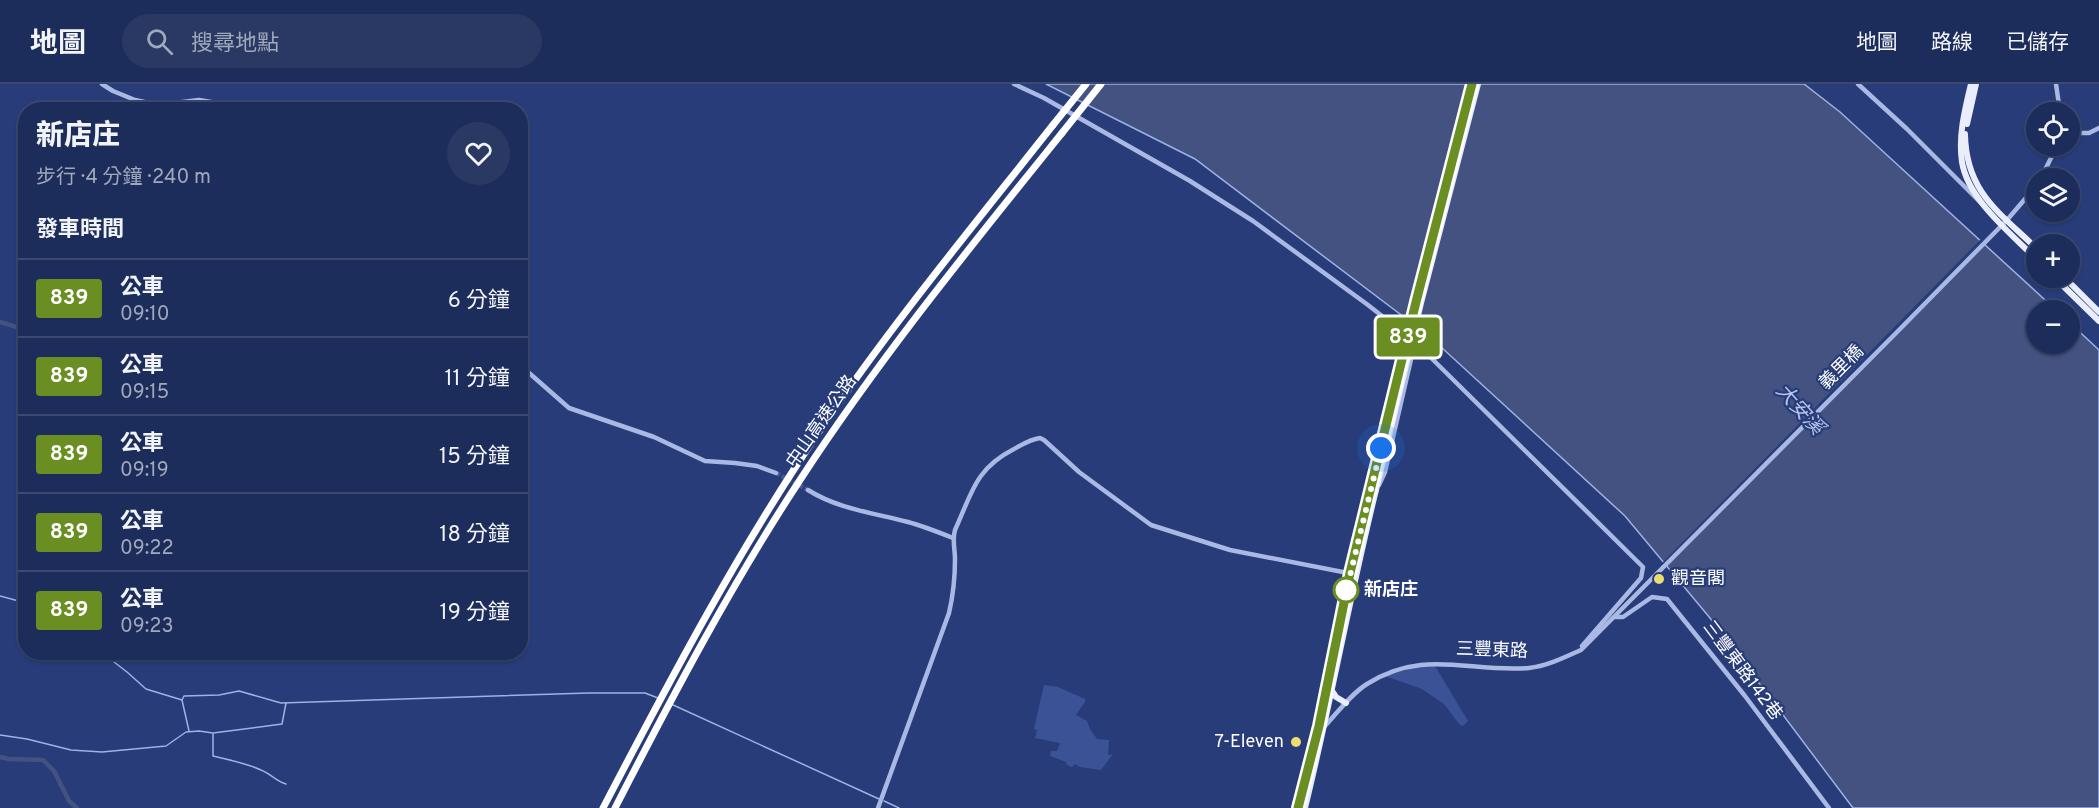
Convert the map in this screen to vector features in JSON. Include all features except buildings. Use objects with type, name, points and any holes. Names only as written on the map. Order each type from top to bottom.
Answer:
[{"type":"highway","name":"中山高速公路","points":[[603,808],[649,718],[735,563],[822,427],[919,294],[1086,84]]},
{"type":"highway","name":"中山高速公路","points":[[615,808],[712,627],[799,481],[927,303],[1101,84]]},
{"type":"main road","points":[[1305,808],[1353,574],[1472,84]]},
{"type":"main road","points":[[1373,490],[1478,84]]},
{"type":"main road","points":[[1971,84],[1962,130],[1962,163],[1983,205],[2026,250]]},
{"type":"main road","points":[[1976,84],[1965,131],[1967,160],[1973,179],[2001,226],[2026,242]]},
{"type":"main road","points":[[2065,288],[2099,321]]},
{"type":"main road","points":[[2076,288],[2099,312]]},
{"type":"main road","points":[[1298,808],[1332,691],[1353,574]]},
{"type":"main road","points":[[1332,691],[1336,697],[1346,703]]},
{"type":"street","points":[[102,84],[113,91],[144,102]]},
{"type":"street","points":[[1014,84],[1044,98],[1190,181],[1253,221],[1406,334],[1643,567],[1641,578],[1585,641],[1581,650]]},
{"type":"street","points":[[1858,84],[1907,129],[1972,197],[1983,205]]},
{"type":"street","points":[[2056,84],[2059,102]]},
{"type":"street","points":[[183,102],[199,100],[211,102]]},
{"type":"street","points":[[2080,134],[2089,134],[2099,128]]},
{"type":"street","name":"義里橋","points":[[1654,578],[2001,226],[2026,198]]},
{"type":"street","points":[[1373,490],[1372,468],[1406,334]]},
{"type":"street","points":[[1373,490],[1385,472],[1415,342]]},
{"type":"street","points":[[528,372],[569,408],[654,437],[705,461],[757,466],[776,473]]},
{"type":"street","points":[[879,806],[949,613],[955,557],[953,537],[981,474],[997,458],[1032,440],[1040,438],[1079,472],[1151,525],[1230,550],[1353,574]]},
{"type":"street","points":[[808,490],[839,506],[917,525],[953,537]]},
{"type":"street","name":"三豐東路","points":[[1322,726],[1365,685],[1384,674],[1414,665],[1436,663],[1531,668],[1556,661],[1581,650],[1654,578]]},
{"type":"street","name":"三豐東路142巷","points":[[1615,617],[1623,617],[1653,597],[1667,600],[1745,696],[1829,808]]},
{"type":"shaded area","points":[[1435,666],[1468,721],[1463,726],[1444,704],[1422,689],[1385,676],[1411,668]]},
{"type":"shaded area","points":[[1044,685],[1058,687],[1085,699],[1076,715],[1087,721],[1097,739],[1109,740],[1108,755],[1113,754],[1101,770],[1075,764],[1072,767],[1067,765],[1066,762],[1050,756],[1051,751],[1057,751],[1060,743],[1035,738],[1037,730],[1034,729]]},
{"type":"water","name":"大安溪","points":[[1046,84],[1804,84],[1840,112],[2026,282],[2026,288],[2032,288],[2045,300],[2026,300],[2026,354],[2080,354],[2080,332],[2099,350],[2099,808],[1853,808],[1710,618],[1625,516],[1429,336],[1195,159]]},
{"type":"pier","points":[[1466,84],[1479,84],[1417,330],[1406,322]]},
{"type":"pier","points":[[1982,238],[1986,241],[1665,568],[1661,564]]},
{"type":"waterway","points":[[0,322],[18,328]]},
{"type":"waterway","points":[[0,596],[18,601]]},
{"type":"waterway","points":[[111,660],[146,689],[182,700],[184,696],[219,695],[239,691],[281,703],[588,693],[645,693],[658,698]]},
{"type":"waterway","points":[[182,700],[189,731]]},
{"type":"waterway","points":[[0,735],[71,750],[102,752],[166,746],[186,732],[213,733],[282,724],[286,703]]},
{"type":"waterway","points":[[671,704],[879,799]]},
{"type":"waterway","points":[[213,734],[213,756],[255,768],[286,784]]},
{"type":"waterway","points":[[0,757],[43,760],[54,771],[69,801],[77,808]]},
{"type":"waterway","points":[[884,801],[899,808]]},
{"type":"tunnel","points":[[776,473],[808,490]]},
{"type":"bus line","name":"839","points":[[1298,808],[1319,726],[1350,573],[1472,84]]},
{"type":"place","name":"觀音閣","points":[[1659,579]]},
{"type":"place","name":"新店庄","points":[[1346,590]]},
{"type":"place","name":"7-Eleven","points":[[1296,742]]},
{"type":"route","points":[[1346,590],[1346,592],[1381,448]]}]
